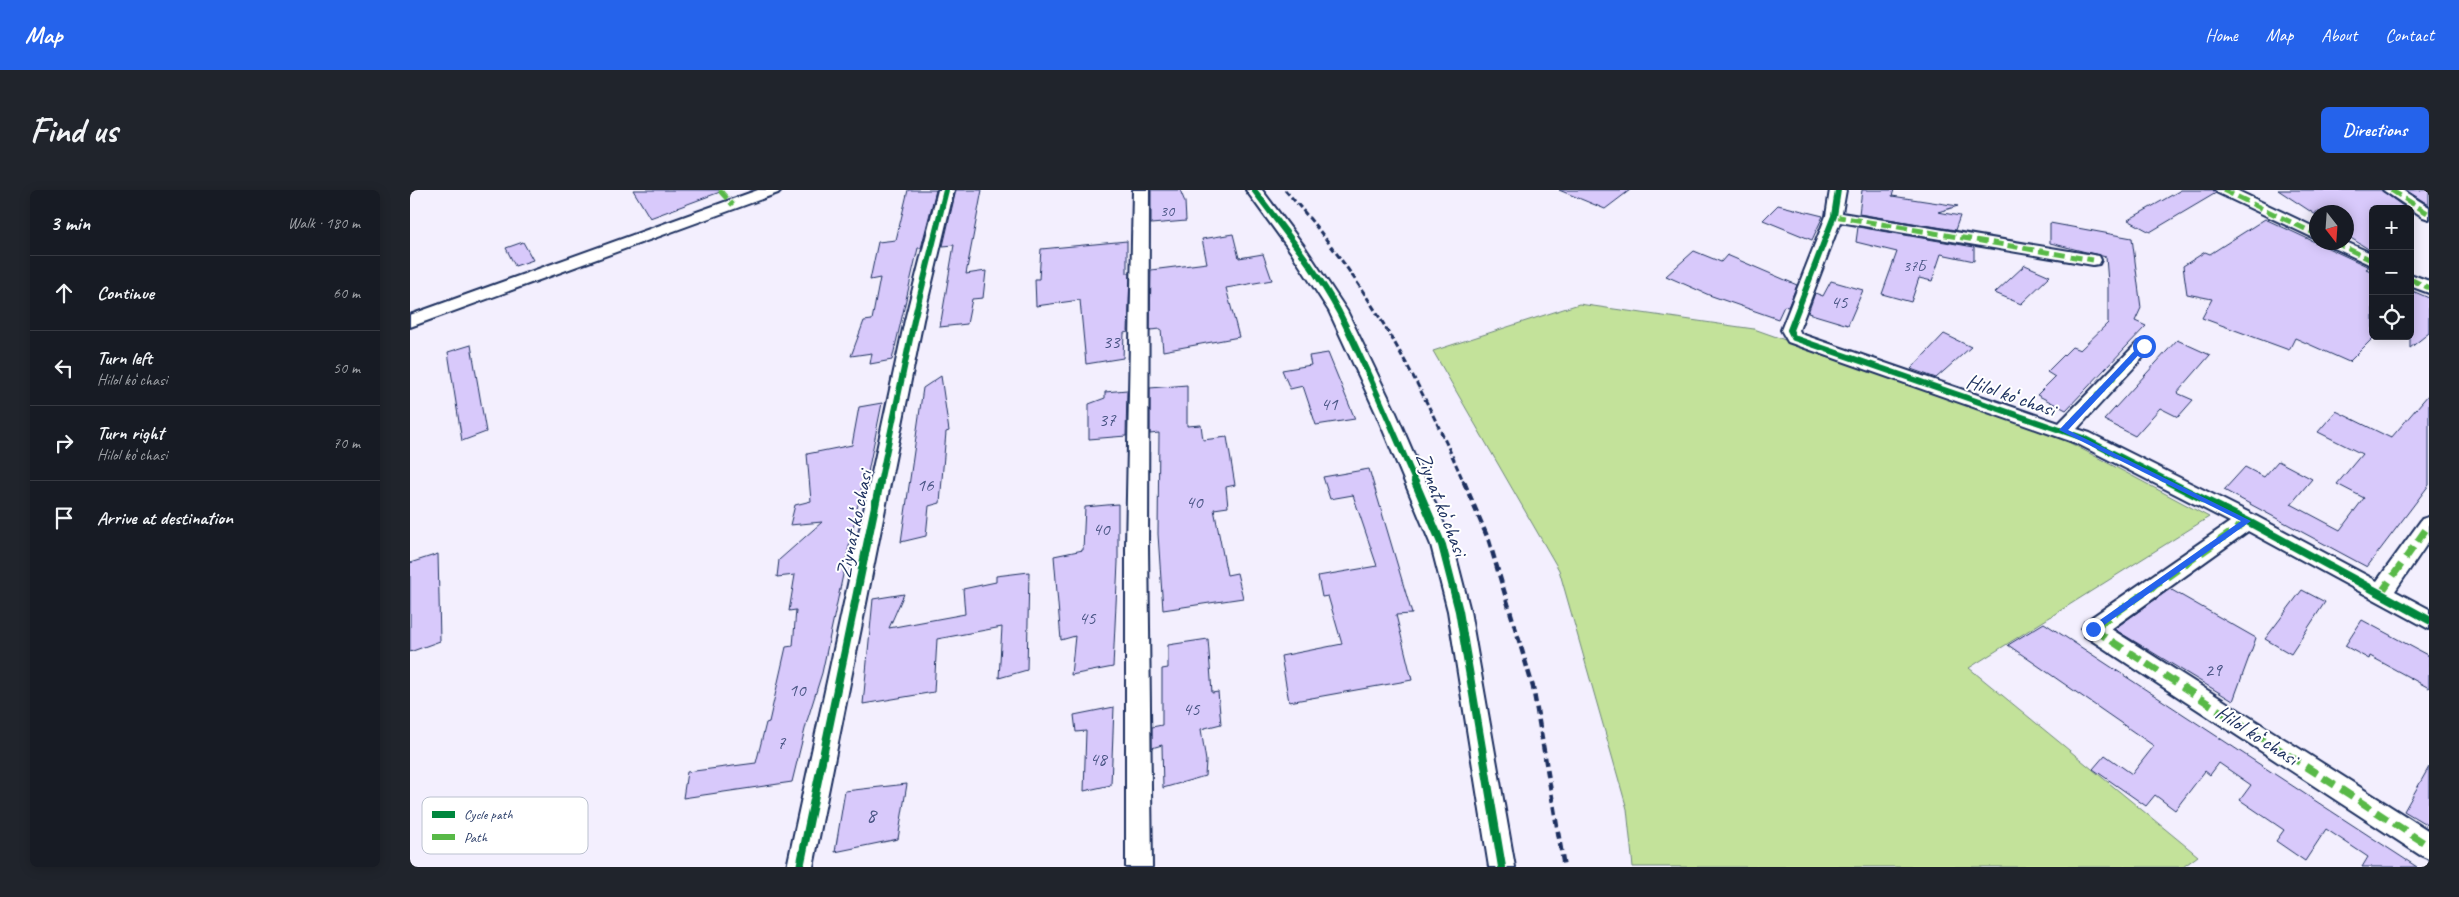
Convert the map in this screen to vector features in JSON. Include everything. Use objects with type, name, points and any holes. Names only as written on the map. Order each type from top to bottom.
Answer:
[{"type":"street","points":[[410,321],[773,190]]},
{"type":"street","name":"Ziynat koʻchasi","points":[[800,867],[914,320],[946,190]]},
{"type":"street","points":[[1139,867],[1137,547],[1141,190]]},
{"type":"street","name":"Ziynat koʻchasi","points":[[1254,190],[1298,250],[1338,311],[1386,413],[1442,545],[1459,610],[1502,867]]},
{"type":"street","points":[[1838,190],[1834,216],[2093,260]]},
{"type":"street","points":[[2223,190],[2309,231]]},
{"type":"street","points":[[2392,190],[2429,214]]},
{"type":"street","name":"Hilol koʻchasi","points":[[1834,216],[1790,330],[1794,338],[2063,430],[2247,521],[2429,620]]},
{"type":"street","points":[[2350,250],[2369,259]]},
{"type":"street","points":[[2414,281],[2429,288]]},
{"type":"street","points":[[2063,430],[2144,346]]},
{"type":"street","name":"Hilol koʻchasi","points":[[2247,521],[2093,629],[2429,846]]},
{"type":"street","points":[[2381,593],[2429,525]]},
{"type":"green space","points":[[1579,304],[1754,329],[2061,438],[2209,517],[1969,668],[2198,856],[2183,867],[1633,867],[1627,809],[1559,570],[1433,351]]},
{"type":"building","points":[[633,190],[719,190],[720,192],[650,218]]},
{"type":"building","points":[[908,190],[936,190],[921,248],[918,248],[892,360],[870,364],[872,353],[851,356],[864,321],[872,320],[880,278],[870,280],[878,242],[896,240]]},
{"type":"building","points":[[956,190],[982,190],[966,274],[986,271],[983,298],[972,299],[967,324],[940,327],[954,245],[943,246]]},
{"type":"building","points":[[1151,190],[1180,190],[1185,202],[1186,221],[1151,224]]},
{"type":"building","points":[[1559,190],[1630,190],[1605,209]]},
{"type":"building","points":[[1862,190],[1894,190],[1892,196],[1958,206],[1938,212],[1960,216],[1955,230],[1859,214]]},
{"type":"building","points":[[2181,190],[2213,190],[2216,193],[2150,232],[2128,220]]},
{"type":"building","points":[[2278,190],[2381,190],[2402,205],[2369,205],[2369,249],[2354,240],[2354,205],[2309,205],[2309,210]]},
{"type":"building","points":[[2406,190],[2429,190],[2429,205]]},
{"type":"building","points":[[1778,205],[1823,216],[1812,240],[1763,220]]},
{"type":"building","points":[[2265,219],[2309,239],[2309,250],[2332,250],[2369,267],[2366,269],[2369,270],[2369,340],[2371,340],[2349,362],[2295,338],[2289,350],[2202,318],[2212,299],[2187,294],[2183,266],[2205,252],[2210,254]]},
{"type":"building","points":[[2050,223],[2132,238],[2141,308],[2135,321],[2146,326],[2066,410],[2037,395],[2055,377],[2047,372],[2072,347],[2080,350],[2108,323],[2106,257],[2050,243]]},
{"type":"building","points":[[1858,227],[1974,247],[1974,261],[1941,254],[1932,281],[1919,278],[1911,302],[1882,294],[1897,252],[1856,242]]},
{"type":"building","points":[[1233,234],[1239,258],[1263,254],[1272,280],[1226,288],[1239,337],[1163,351],[1161,329],[1150,330],[1151,270],[1207,263],[1202,239]]},
{"type":"building","points":[[1127,241],[1127,273],[1130,273],[1128,332],[1124,333],[1123,358],[1086,364],[1080,300],[1036,306],[1035,279],[1039,279],[1041,249]]},
{"type":"building","points":[[523,242],[533,260],[515,266],[506,248]]},
{"type":"building","points":[[1694,251],[1721,262],[1727,255],[1797,285],[1788,307],[1784,306],[1778,319],[1709,295],[1666,276]]},
{"type":"building","points":[[2025,265],[2050,276],[2021,304],[1995,293]]},
{"type":"building","points":[[1831,281],[1863,290],[1848,325],[1808,313],[1815,293],[1823,296]]},
{"type":"building","points":[[2414,292],[2429,298],[2429,333],[2410,348],[2410,340],[2414,340]]},
{"type":"building","points":[[1944,334],[1971,347],[1936,378],[1911,369]]},
{"type":"building","points":[[2177,340],[2210,355],[2177,393],[2193,400],[2178,417],[2160,408],[2135,436],[2104,420]]},
{"type":"building","points":[[471,345],[486,432],[462,441],[448,352]]},
{"type":"building","points":[[1328,353],[1355,419],[1316,425],[1303,386],[1290,389],[1282,370],[1311,365],[1309,356]]},
{"type":"building","points":[[941,376],[949,431],[946,432],[940,503],[929,506],[926,536],[901,542],[923,388]]},
{"type":"building","points":[[1187,385],[1187,426],[1201,425],[1203,440],[1227,437],[1235,485],[1226,487],[1228,507],[1214,509],[1227,575],[1237,573],[1243,598],[1163,610],[1158,534],[1159,433],[1150,434],[1150,388]]},
{"type":"building","points":[[1127,390],[1126,436],[1089,439],[1089,404],[1105,398],[1105,392]]},
{"type":"building","points":[[2429,394],[2429,485],[2367,567],[2224,490],[2245,467],[2264,477],[2278,461],[2312,479],[2291,504],[2340,530],[2364,498],[2337,484],[2362,454],[2318,432],[2336,411],[2391,438]]},
{"type":"building","points":[[882,403],[865,487],[862,486],[822,673],[807,721],[792,782],[683,798],[687,772],[756,763],[766,723],[769,722],[786,647],[793,646],[796,610],[789,611],[795,575],[777,577],[779,560],[822,522],[790,525],[795,505],[811,501],[807,454],[852,445],[859,407]]},
{"type":"building","points":[[1369,469],[1412,614],[1396,615],[1412,680],[1289,702],[1281,656],[1342,644],[1328,596],[1322,597],[1318,576],[1377,566],[1353,495],[1330,499],[1323,477]]},
{"type":"building","points":[[1118,504],[1118,562],[1113,667],[1071,675],[1075,636],[1061,640],[1054,556],[1083,550],[1085,507]]},
{"type":"building","points":[[438,554],[440,641],[410,652],[410,563]]},
{"type":"building","points":[[1029,572],[1027,670],[999,678],[1002,627],[937,639],[934,692],[863,704],[873,599],[904,594],[889,628],[965,614],[963,589],[996,582],[996,576]]},
{"type":"building","points":[[2170,589],[2256,638],[2233,701],[2114,629]]},
{"type":"building","points":[[2302,590],[2325,602],[2291,654],[2265,639]]},
{"type":"building","points":[[2362,620],[2429,656],[2429,688],[2370,656],[2369,659],[2345,646]]},
{"type":"building","points":[[2044,623],[2417,867],[2362,867],[2368,857],[2326,829],[2305,861],[2276,841],[2284,830],[2240,800],[2251,785],[2219,763],[2210,775],[2205,771],[2175,810],[2155,795],[2146,806],[2093,769],[2105,755],[2132,774],[2154,746],[2008,645]]},
{"type":"building","points":[[1208,639],[1212,693],[1218,692],[1221,724],[1201,729],[1206,761],[1205,776],[1163,788],[1162,745],[1152,748],[1152,727],[1162,725],[1162,669],[1168,668],[1168,645]]},
{"type":"building","points":[[1114,707],[1111,785],[1084,791],[1086,731],[1076,732],[1074,715]]},
{"type":"building","points":[[2429,767],[2429,826],[2404,811]]},
{"type":"building","points":[[907,784],[898,839],[835,852],[845,791]]},
{"type":"railway","points":[[1285,190],[1313,223],[1364,292],[1428,405],[1464,483]]},
{"type":"railway","points":[[1464,482],[1489,541],[1533,687],[1564,867]]},
{"type":"marked path","points":[[722,190],[721,192],[733,205]]},
{"type":"marked path","points":[[2223,190],[2309,231]]},
{"type":"marked path","points":[[2391,190],[2429,214]]},
{"type":"marked path","points":[[1834,216],[2093,260]]},
{"type":"marked path","points":[[2350,250],[2369,259]]},
{"type":"marked path","points":[[2414,281],[2429,288]]},
{"type":"marked path","points":[[2063,431],[2144,346]]},
{"type":"marked path","points":[[2247,521],[2093,629],[2429,846]]},
{"type":"marked path","points":[[2381,593],[2429,525]]},
{"type":"cycle path","points":[[800,867],[914,320],[946,190]]},
{"type":"cycle path","points":[[1254,190],[1298,250],[1338,311],[1386,413],[1442,545],[1459,611],[1502,867]]},
{"type":"cycle path","points":[[1838,190],[1834,216],[1790,330],[1794,338],[2083,438],[2247,521],[2429,620]]},
{"type":"route","points":[[2093,629],[2247,521],[2083,438],[2063,430],[2144,346]]}]
